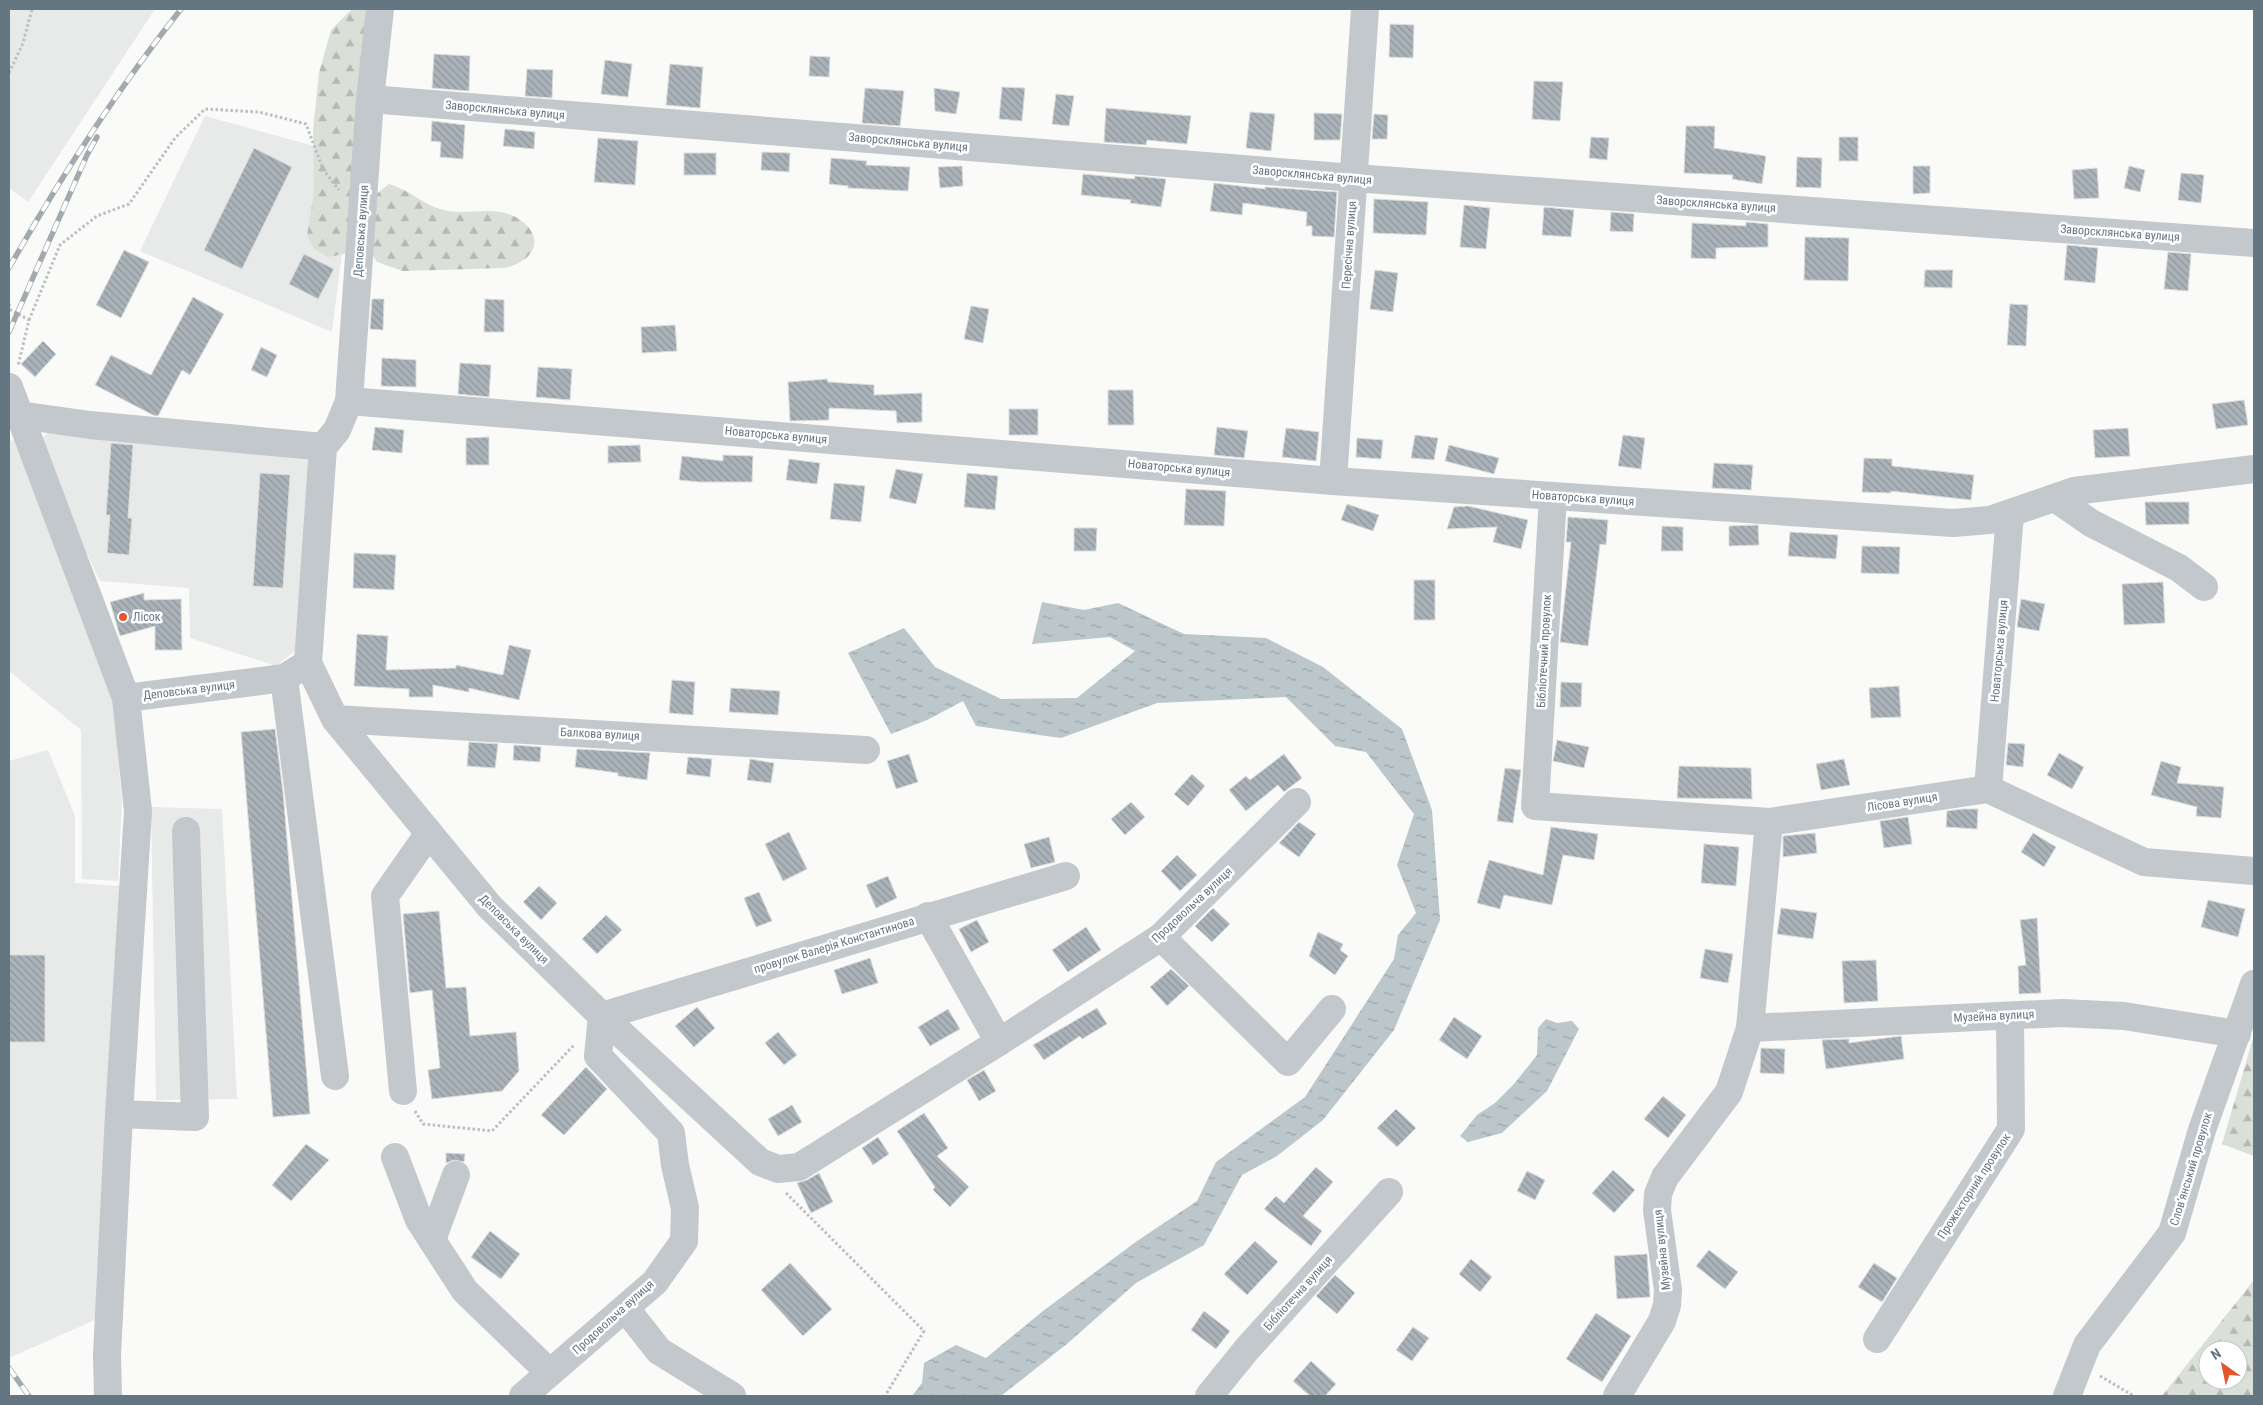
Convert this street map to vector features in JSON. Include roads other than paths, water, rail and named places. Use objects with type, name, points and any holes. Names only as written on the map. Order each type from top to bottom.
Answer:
[{"type":"street","name":"Деповська вулиця","points":[[380,9],[370,99],[348,401],[337,430],[323,446],[308,663],[335,719],[490,907],[602,1016],[760,1162]]},
{"type":"street","name":"Пересічна вулиця","points":[[1333,481],[1365,9]]},
{"type":"street","name":"Заворсклянська вулиця","points":[[370,99],[1354,178],[2254,242]]},
{"type":"street","points":[[15,380],[19,415],[126,698],[138,811],[118,1114],[107,1355],[108,1396]]},
{"type":"street","name":"Новаторська вулиця","points":[[348,401],[1333,481],[1953,523],[1990,520],[2074,491],[2254,469]]},
{"type":"street","points":[[19,415],[90,425],[323,446]]},
{"type":"street","name":"Бібліотечний провулок","points":[[1535,806],[1553,496]]},
{"type":"street","points":[[2055,498],[2091,523],[2180,568],[2204,587]]},
{"type":"street","name":"Новаторська вулиця","points":[[1988,789],[2010,514]]},
{"type":"street","name":"Деповська вулиця","points":[[126,698],[284,678],[308,663]]},
{"type":"street","points":[[284,678],[335,1076]]},
{"type":"street","name":"Балкова вулиця","points":[[335,719],[866,750]]},
{"type":"street","points":[[1988,789],[2144,862],[2254,870]]},
{"type":"street","name":"Лісова вулиця","points":[[1535,806],[1769,822],[1988,789]]},
{"type":"street","name":"Продовольча вулиця","points":[[760,1162],[778,1169],[799,1167],[999,1042],[1160,938],[1297,802]]},
{"type":"street","name":"Музейна вулиця","points":[[1617,1396],[1662,1321],[1667,1305],[1668,1290],[1657,1210],[1658,1194],[1665,1177],[1729,1092],[1750,1028],[1769,822]]},
{"type":"street","points":[[118,1114],[195,1117],[186,831]]},
{"type":"street","points":[[403,1091],[386,896],[429,833]]},
{"type":"street","name":"провулок Валерія Константинова","points":[[602,1016],[928,916],[1066,876]]},
{"type":"street","points":[[928,916],[999,1042]]},
{"type":"street","points":[[1160,938],[1288,1062],[1332,1009]]},
{"type":"street","name":"Словʼянський провулок","points":[[2067,1396],[2087,1346],[2172,1233],[2202,1130],[2254,984]]},
{"type":"street","name":"Музейна вулиця","points":[[1750,1028],[2062,1013],[2124,1016],[2237,1034]]},
{"type":"street","name":"Продовольча вулиця","points":[[523,1396],[655,1282],[684,1241],[685,1208],[675,1165],[671,1133],[598,1056],[602,1016]]},
{"type":"street","name":"Прожекторний провулок","points":[[1877,1339],[2011,1129],[2010,1016]]},
{"type":"street","points":[[395,1158],[419,1220],[465,1291],[549,1372]]},
{"type":"street","points":[[432,1240],[456,1175]]},
{"type":"street","name":"Бібліотечна вулиця","points":[[1209,1396],[1248,1349],[1389,1192]]},
{"type":"street","points":[[626,1308],[659,1351],[732,1396]]},
{"type":"water","points":[[1042,602],[1084,610],[1118,603],[1184,634],[1266,638],[1323,667],[1402,729],[1432,810],[1440,920],[1394,1030],[1323,1120],[1277,1156],[1242,1175],[1204,1245],[1136,1283],[1068,1343],[1001,1396],[912,1396],[922,1383],[924,1363],[956,1345],[986,1358],[1043,1311],[1137,1241],[1197,1201],[1216,1162],[1305,1097],[1394,959],[1398,935],[1416,913],[1397,865],[1414,814],[1366,752],[1335,746],[1286,697],[1157,703],[1061,738],[976,726],[963,701],[927,720],[891,734],[848,653],[904,628],[935,667],[1001,699],[1077,698],[1135,651],[1110,637],[1032,644]]},
{"type":"water","points":[[1546,1019],[1557,1023],[1572,1021],[1579,1029],[1547,1091],[1502,1133],[1468,1142],[1460,1136],[1477,1115],[1495,1103],[1514,1084],[1537,1055],[1538,1028]]},
{"type":"railway","points":[[9,268],[48,201],[90,135],[134,71],[181,9]]},
{"type":"railway","points":[[9,332],[87,155],[97,137]]},
{"type":"railway","points":[[9,1368],[29,1396]]},
{"type":"place","name":"Лісок","points":[[123,617]]}]
